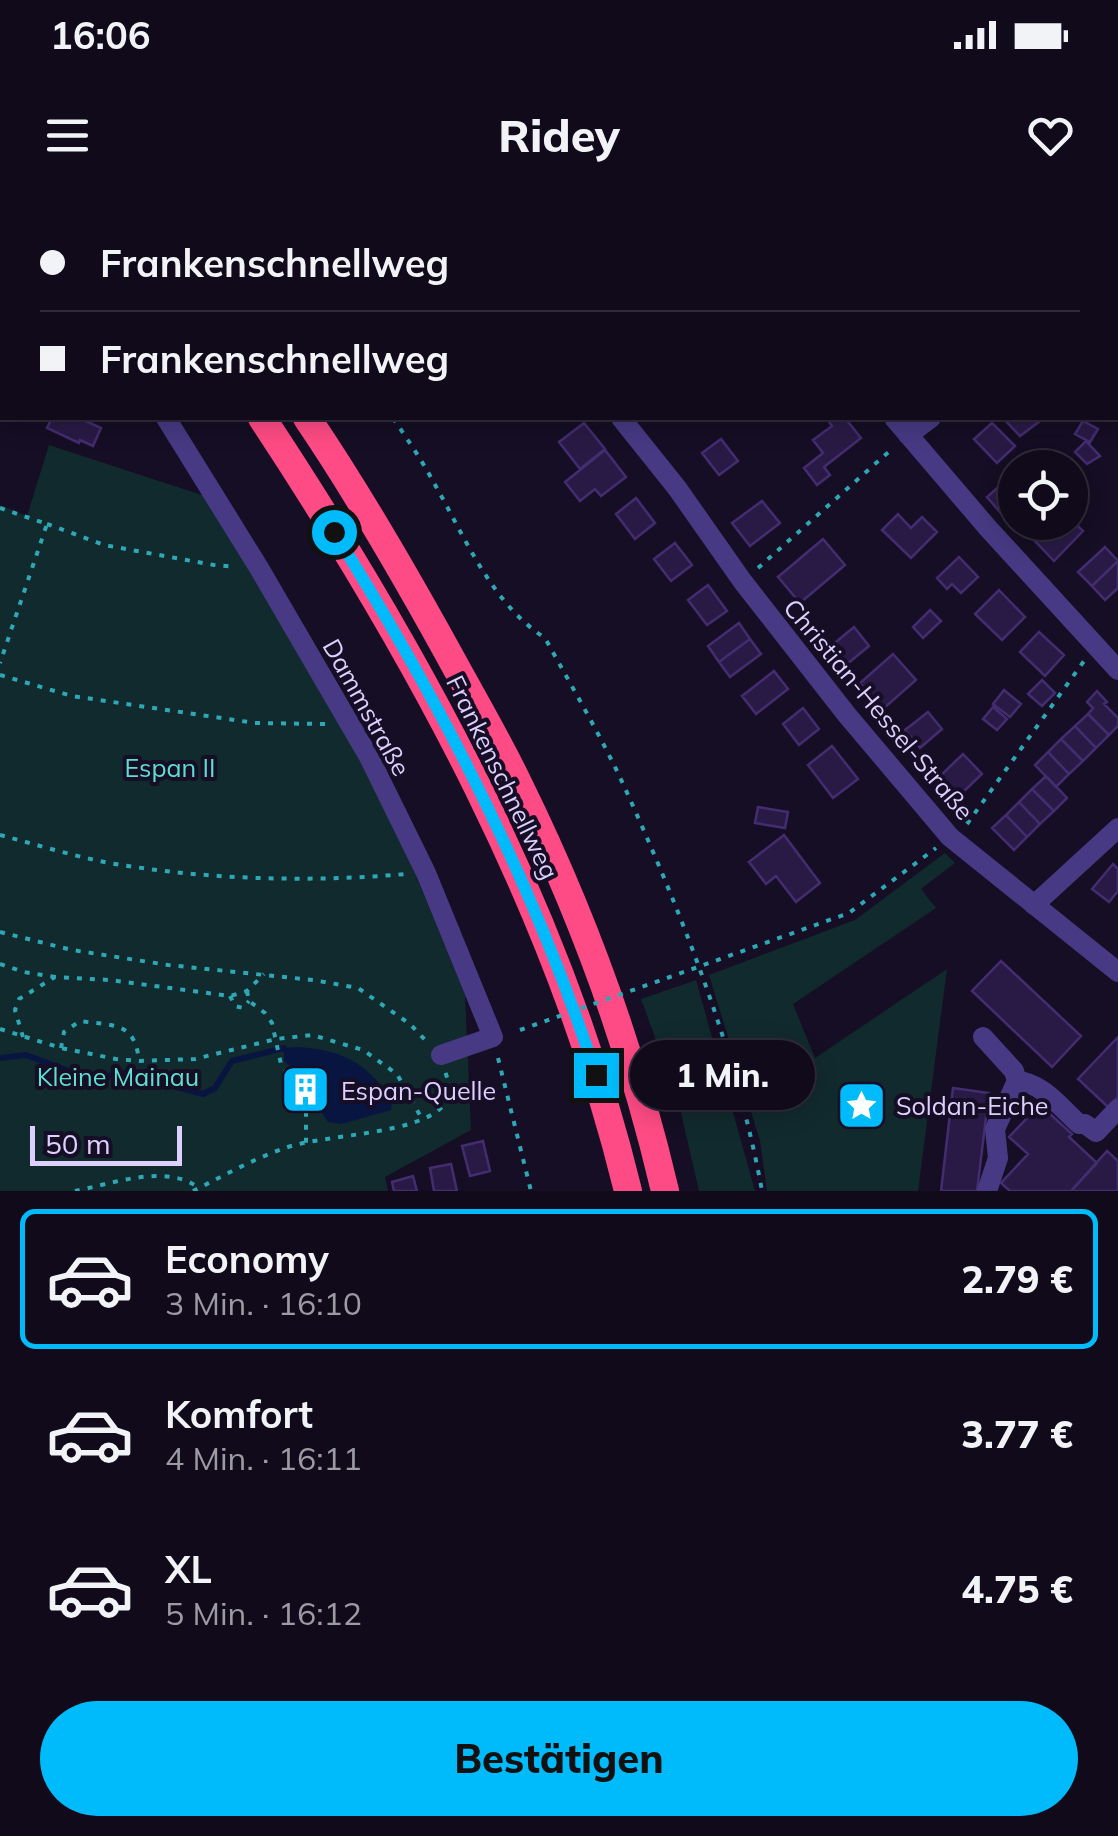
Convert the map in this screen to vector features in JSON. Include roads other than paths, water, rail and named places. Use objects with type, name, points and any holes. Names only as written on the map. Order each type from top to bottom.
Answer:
[{"type":"highway","name":"Frankenschnellweg","points":[[263,420],[353,563],[486,800],[581,1026],[628,1191]]},
{"type":"highway","name":"Frankenschnellweg","points":[[308,420],[418,597],[527,801],[611,1000],[666,1191]]},
{"type":"street","name":"Dammstraße","points":[[167,420],[369,757],[426,872],[493,1038],[440,1055]]},
{"type":"street","name":"Christian-Hessel-Straße","points":[[623,420],[847,715],[950,837],[1118,972]]},
{"type":"street","points":[[896,420],[1118,670]]},
{"type":"street","points":[[908,435],[929,420]]},
{"type":"street","points":[[1034,905],[1118,828]]},
{"type":"street","points":[[983,1037],[1014,1071],[1017,1082],[995,1129],[998,1158],[987,1191]]},
{"type":"street","points":[[1017,1082],[1040,1089],[1079,1124],[1096,1132],[1118,1109]]},
{"type":"waterway","points":[[0,1058],[26,1055],[66,1070],[85,1085],[115,1073],[160,1072],[173,1086],[203,1094],[215,1088],[232,1061],[284,1048]]},
{"type":"place","name":"Espan-Quelle","points":[[306,1090]]},
{"type":"place","name":"Soldan-Eiche","points":[[861,1105]]},
{"type":"park label","name":"Espan II","points":[[170,767]]},
{"type":"park label","name":"Kleine Mainau","points":[[118,1076]]}]
